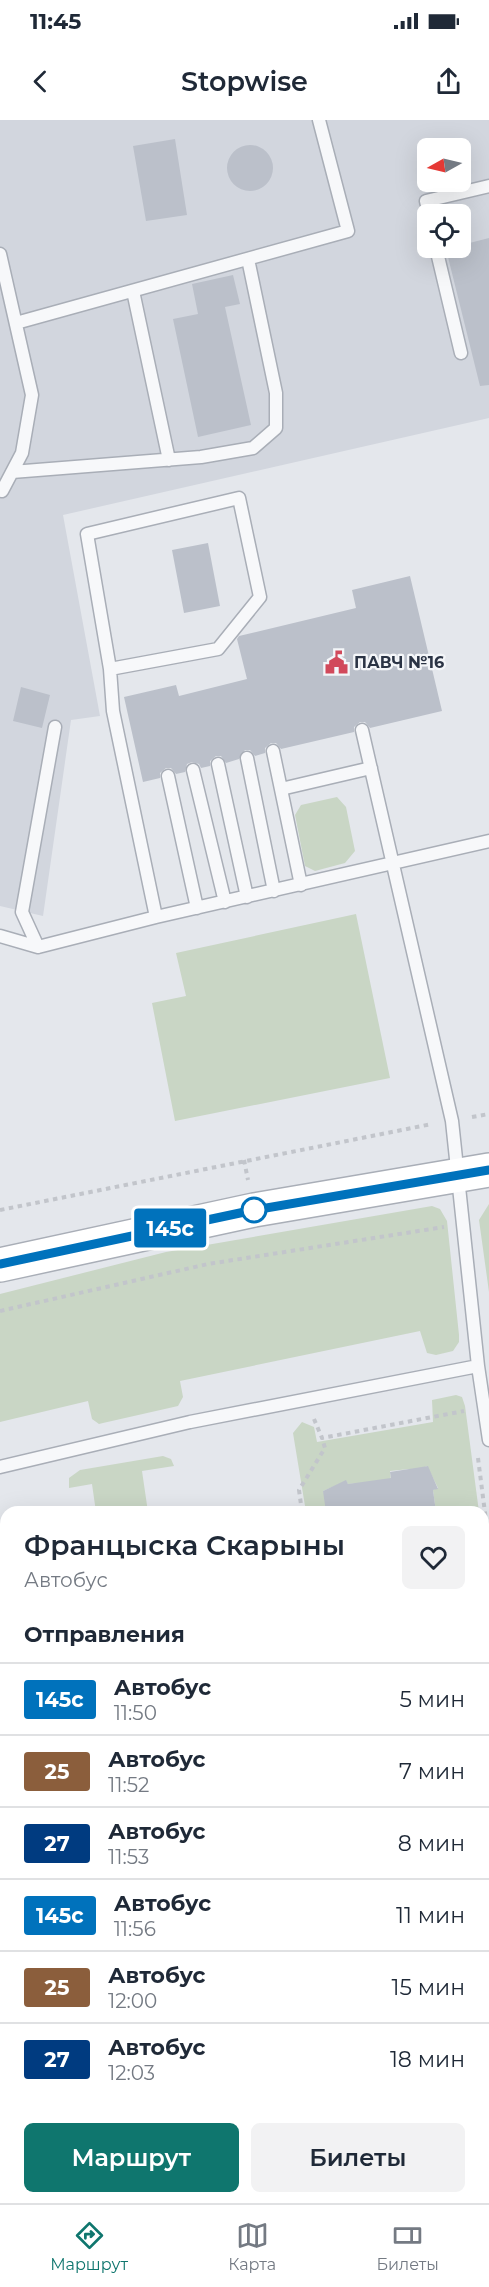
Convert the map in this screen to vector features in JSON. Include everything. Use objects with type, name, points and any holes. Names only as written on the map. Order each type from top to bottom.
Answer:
[{"type":"main road","points":[[0,1264],[254,1210],[489,1170]]},
{"type":"lane","points":[[16,323],[348,231],[319,120]]},
{"type":"lane","points":[[427,204],[426,201],[489,186]]},
{"type":"lane","points":[[0,254],[32,395],[22,453],[1,494]]},
{"type":"lane","points":[[438,258],[461,353]]},
{"type":"lane","points":[[12,472],[170,460],[253,448],[276,428],[276,393],[248,259]]},
{"type":"lane","points":[[133,291],[170,460]]},
{"type":"lane","points":[[110,669],[218,648],[260,597],[239,498],[87,534],[110,669],[113,711],[156,917]]},
{"type":"lane","points":[[38,947],[22,912],[55,727]]},
{"type":"lane","points":[[362,730],[452,1120],[456,1174],[489,1440]]},
{"type":"lane","points":[[273,752],[301,885]]},
{"type":"lane","points":[[247,758],[274,891]]},
{"type":"lane","points":[[218,764],[248,897]]},
{"type":"lane","points":[[281,789],[371,768]]},
{"type":"lane","points":[[193,770],[225,902]]},
{"type":"lane","points":[[168,776],[197,908]]},
{"type":"lane","points":[[0,936],[38,947],[156,917],[489,841]]},
{"type":"lane","points":[[0,1467],[190,1422],[482,1373]]},
{"type":"path","points":[[0,1210],[408,1128]]},
{"type":"path","points":[[0,1311],[208,1264],[462,1224]]},
{"type":"path","points":[[322,1438],[471,1410],[484,1403]]},
{"type":"path","points":[[301,1506],[299,1490],[325,1448],[313,1416]]},
{"type":"path","points":[[477,1455],[484,1506]]},
{"type":"shaded area","points":[[0,120],[489,120],[489,418],[63,515],[100,716],[71,720],[43,916],[0,906]]},
{"type":"green space","points":[[337,797],[346,807],[355,851],[345,863],[315,871],[305,866],[295,815],[301,805]]},
{"type":"green space","points":[[356,914],[390,1078],[175,1121],[152,1003],[186,996],[176,953]]},
{"type":"green space","points":[[489,1204],[489,1292],[479,1220]]},
{"type":"green space","points":[[432,1206],[440,1209],[447,1221],[459,1335],[459,1342],[453,1351],[436,1355],[427,1353],[420,1331],[180,1381],[183,1397],[178,1406],[99,1424],[92,1419],[88,1401],[0,1422],[0,1294],[166,1252]]},
{"type":"green space","points":[[456,1395],[462,1397],[478,1506],[435,1506],[433,1490],[438,1488],[427,1466],[411,1473],[409,1469],[390,1471],[391,1481],[348,1484],[346,1481],[323,1491],[327,1499],[326,1506],[305,1506],[293,1433],[302,1422],[314,1427],[317,1442],[433,1422],[432,1400]]},
{"type":"green space","points":[[163,1456],[171,1459],[174,1466],[142,1471],[147,1506],[95,1506],[92,1484],[69,1488],[69,1478],[80,1470]]},
{"type":"building","points":[[175,139],[187,215],[146,221],[133,146]]},
{"type":"building","points":[[250,145],[259,146],[266,152],[272,159],[272,177],[266,184],[259,190],[250,191],[241,190],[234,184],[228,177],[227,168],[228,159],[234,152],[241,146]]},
{"type":"building","points":[[489,238],[489,385],[480,386],[448,258],[471,258],[471,243]]},
{"type":"building","points":[[233,275],[240,304],[225,307],[251,425],[198,437],[173,319],[198,314],[192,284]]},
{"type":"building","points":[[208,543],[220,606],[184,613],[172,550]]},
{"type":"building","name":"ПАВЧ №16","points":[[410,576],[442,711],[370,728],[365,722],[360,722],[354,727],[354,732],[281,749],[276,743],[271,743],[265,748],[265,753],[255,756],[250,750],[245,750],[239,759],[226,763],[221,756],[216,756],[210,761],[210,766],[201,768],[199,764],[192,762],[187,764],[185,772],[176,774],[171,768],[166,768],[160,773],[160,778],[143,782],[124,697],[176,685],[179,696],[247,679],[237,639],[239,636],[356,608],[352,590]]},
{"type":"building","points":[[21,687],[50,695],[42,728],[13,721]]},
{"type":"building","points":[[428,1466],[438,1489],[433,1490],[435,1506],[325,1506],[323,1491],[346,1480],[348,1484],[391,1478],[390,1472]]},
{"type":"bus line","name":"145с","points":[[0,1264],[254,1210],[489,1170]]},
{"type":"place","name":"ПАВЧ №16","points":[[336,662]]}]
